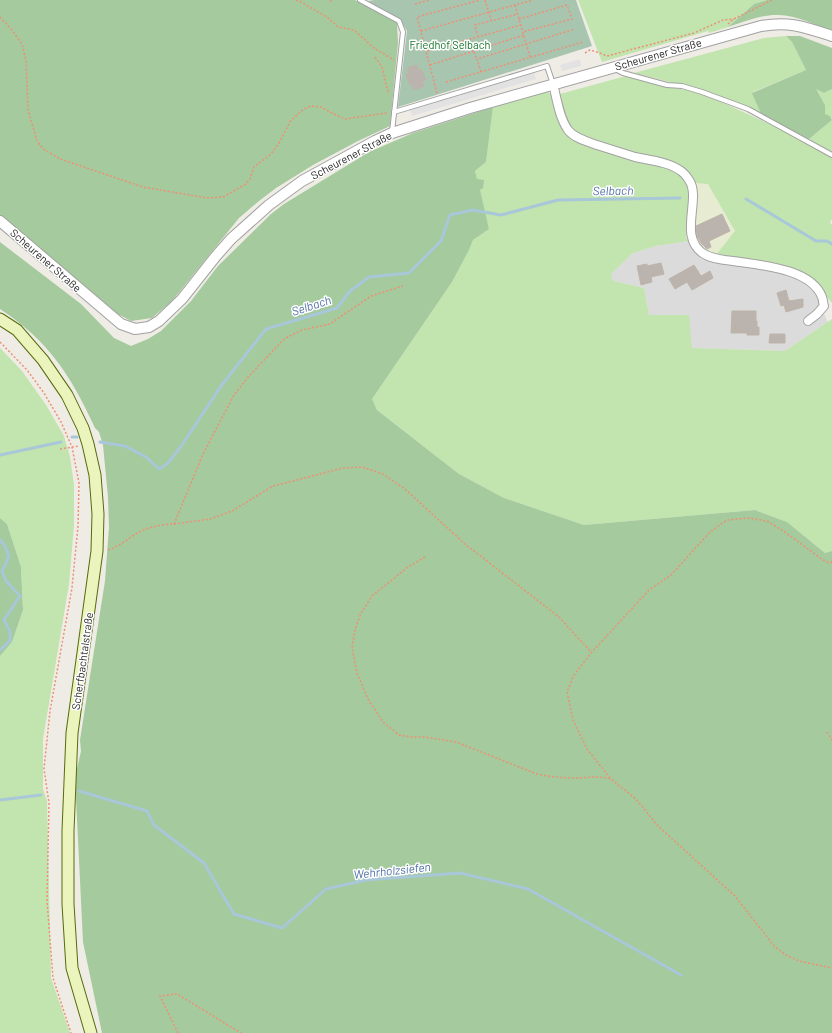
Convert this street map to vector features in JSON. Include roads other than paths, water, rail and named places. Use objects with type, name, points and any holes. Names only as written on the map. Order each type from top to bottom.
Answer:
[{"type":"main road","name":"Scherfbachtalstraße","points":[[0,319],[17,330],[47,366],[67,395],[77,414],[88,444],[97,491],[97,551],[72,733],[68,830],[68,904],[72,968],[91,1033]]},
{"type":"street","name":"Scheurener Straße","points":[[0,221],[120,324],[135,329],[149,326],[159,321],[182,299],[216,256],[243,227],[269,205],[302,181],[392,133],[470,108],[611,67],[761,26],[776,23],[793,24],[832,36]]},
{"type":"street","points":[[553,84],[562,121],[569,132],[585,142],[668,165],[680,171],[690,181],[693,194],[690,229],[695,245],[704,254],[718,259],[773,266],[802,276],[812,283],[822,296],[824,306],[808,322]]},
{"type":"lane","points":[[360,0],[398,22],[402,32],[392,133]]},
{"type":"lane","points":[[394,112],[547,66],[553,84]]},
{"type":"lane","points":[[611,67],[623,73],[652,81],[667,85],[682,86],[702,92],[748,109],[832,155]]},
{"type":"waterway","name":"Selbach","points":[[100,442],[125,446],[146,457],[159,469],[167,464],[180,448],[221,386],[266,329],[337,308],[350,291],[369,277],[409,273],[441,241],[450,215],[473,210],[501,215],[558,200],[680,198]]},
{"type":"waterway","name":"Selbach","points":[[746,199],[816,241],[827,241],[832,244]]},
{"type":"waterway","name":"Selbach","points":[[72,437],[77,437]]},
{"type":"waterway","name":"Selbach","points":[[0,455],[61,442]]},
{"type":"waterway","points":[[0,540],[5,546],[9,557],[2,571],[6,581],[20,596],[4,620],[10,631],[10,641],[0,650]]},
{"type":"waterway","name":"Wehrholzsiefen","points":[[79,791],[147,811],[154,825],[204,863],[234,914],[282,928],[326,889],[366,880],[460,873],[528,889],[681,975]]},
{"type":"waterway","name":"Wehrholzsiefen","points":[[0,800],[41,795]]},
{"type":"park label","name":"Friedhof Selbach","points":[[450,44]]}]
